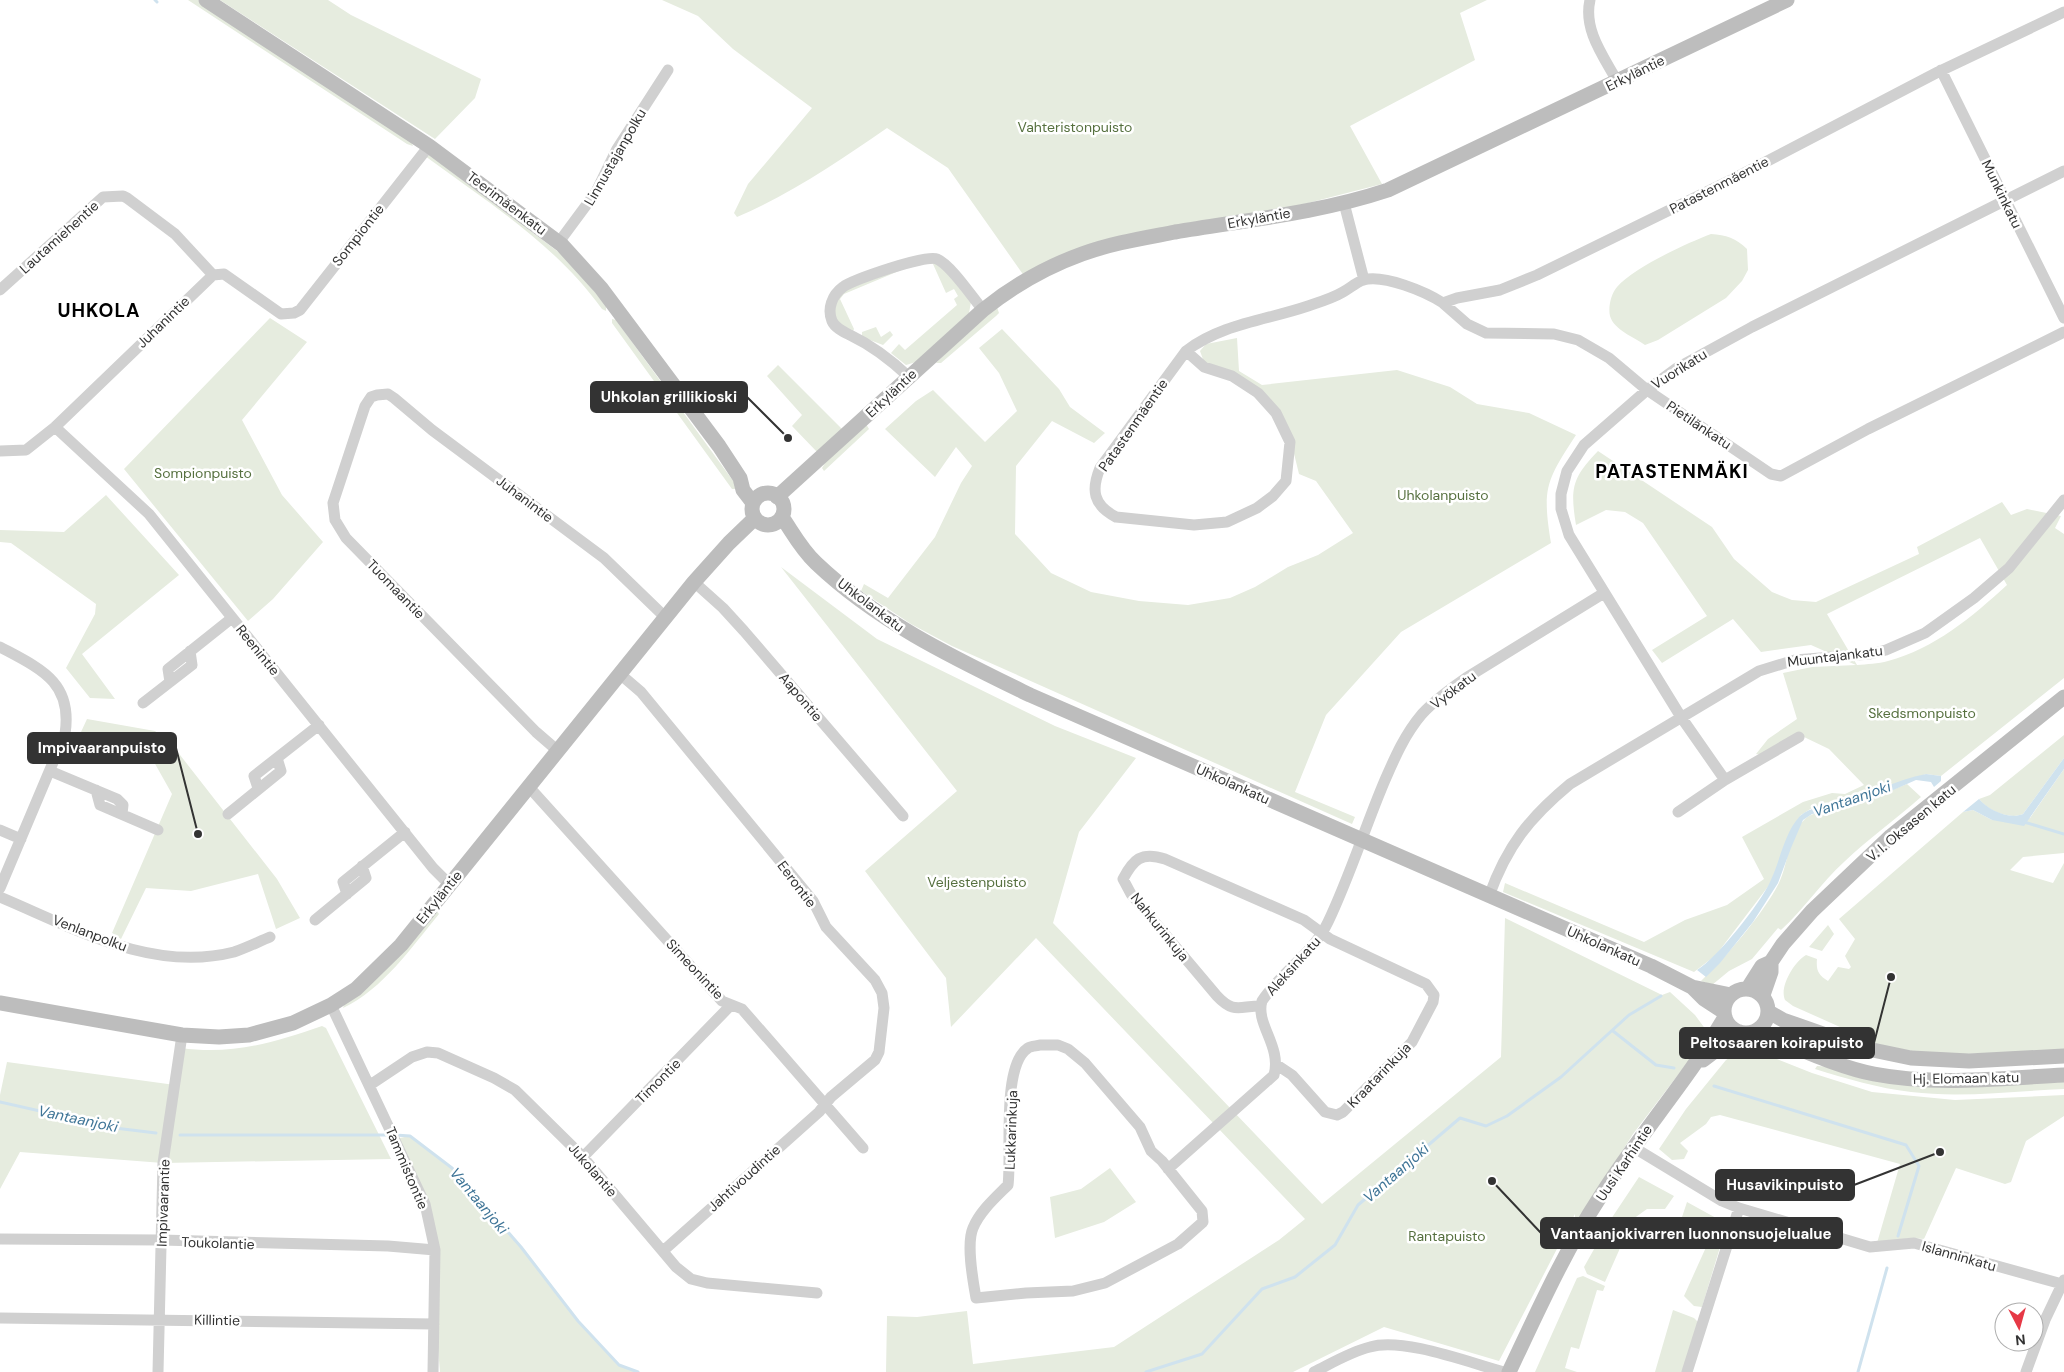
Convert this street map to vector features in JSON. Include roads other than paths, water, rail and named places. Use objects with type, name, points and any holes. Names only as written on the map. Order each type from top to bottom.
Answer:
[{"type":"street","name":"Teerimäenkatu","points":[[206,0],[429,146],[559,242],[581,263],[601,288],[719,446],[740,478],[751,483],[763,503],[762,524],[776,521]]},
{"type":"street","points":[[1590,0],[1588,22],[1592,34],[1617,82]]},
{"type":"street","name":"Erkyläntie","points":[[0,1003],[182,1035],[219,1037],[249,1034],[293,1023],[331,1005],[356,989],[376,972],[401,945],[694,582],[763,503],[1006,291],[1082,254],[1141,238],[1344,203],[1408,182],[1786,0]]},
{"type":"street","name":"Patastenmäentie","points":[[1443,303],[1457,298],[1500,290],[1537,275],[1733,179],[1941,70],[2064,12]]},
{"type":"street","name":"Linnustajanpolku","points":[[559,242],[591,199],[617,149],[668,70]]},
{"type":"street","name":"Munkinkatu","points":[[1941,70],[2004,201],[2064,318]]},
{"type":"street","name":"Sompiontie","points":[[213,275],[224,274],[281,314],[294,313],[300,310],[429,146]]},
{"type":"street","name":"Vuorikatu","points":[[1681,717],[1570,536],[1562,517],[1562,494],[1568,471],[1584,445],[1647,390],[1677,368],[1752,327],[2064,171]]},
{"type":"street","name":"Lautamiehentie","points":[[0,290],[103,197],[123,196],[127,198],[174,234],[213,275]]},
{"type":"street","points":[[1344,203],[1364,280],[1386,281],[1431,295],[1443,303]]},
{"type":"street","points":[[909,376],[879,350],[833,323],[830,313],[831,301],[844,286],[916,260],[930,257],[944,263],[983,310]]},
{"type":"street","name":"Juhanintie","points":[[0,451],[26,450],[55,427],[213,275]]},
{"type":"street","name":"Patastenmäentie","points":[[1186,351],[1204,367],[1232,376],[1258,393],[1276,413],[1290,442],[1286,481],[1273,496],[1257,508],[1227,522],[1194,525],[1116,517],[1105,511],[1097,501],[1094,483],[1100,468],[1186,351],[1214,333],[1308,306],[1341,293],[1364,280]]},
{"type":"street","name":"Pietilänkatu","points":[[1443,303],[1467,324],[1486,333],[1554,334],[1578,340],[1609,358],[1647,390],[1771,474],[1781,476],[1876,425],[2064,332]]},
{"type":"street","name":"Juhanintie","points":[[376,395],[388,394],[394,398],[432,430],[604,558],[666,618]]},
{"type":"street","name":"Tuomaantie","points":[[376,395],[371,397],[364,406],[333,504],[335,520],[346,538],[373,566],[536,732],[558,750]]},
{"type":"street","name":"Reenintie","points":[[55,427],[149,514],[433,868],[449,884]]},
{"type":"street","name":"Muuntajankatu","points":[[1489,896],[1508,850],[1547,803],[1570,784],[1759,671],[1780,663],[1808,658],[1870,654],[1886,650],[1925,633],[1974,598],[2009,568],[2064,500]]},
{"type":"street","name":"Uhkolankatu","points":[[763,503],[784,507],[776,521],[815,562],[872,608],[907,632],[949,656],[1030,695],[1651,966],[1692,987],[1731,995]]},
{"type":"street","name":"Aapontie","points":[[694,582],[723,608],[744,631],[903,816]]},
{"type":"street","name":"Vyökatu","points":[[1361,840],[1403,740],[1422,714],[1444,693],[1466,678],[1604,593]]},
{"type":"street","points":[[143,703],[192,665],[190,651],[232,618]]},
{"type":"street","points":[[0,647],[32,664],[53,681],[63,695],[67,706],[65,734],[0,888]]},
{"type":"street","name":"Eerontie","points":[[620,674],[641,692],[801,886],[813,901],[826,927],[875,980],[882,993],[884,1008],[879,1052],[875,1060],[831,1097],[826,1105]]},
{"type":"street","name":"V. I. Oksasen katu","points":[[1748,988],[1762,966],[1771,962],[1783,944],[1812,911],[1891,836],[2064,698]]},
{"type":"street","points":[[1681,717],[1725,780]]},
{"type":"street","points":[[228,814],[280,770],[276,758],[319,725]]},
{"type":"street","points":[[1678,812],[1725,780],[1799,737]]},
{"type":"street","points":[[50,771],[116,799],[123,805],[122,814],[158,830]]},
{"type":"street","name":"Simeonintie","points":[[529,787],[722,1001],[742,1009],[863,1148]]},
{"type":"street","points":[[0,830],[21,839]]},
{"type":"street","points":[[315,920],[366,878],[362,866],[405,832]]},
{"type":"street","name":"Aleksinkatu","points":[[1277,1065],[1276,1055],[1262,1017],[1261,1006],[1264,997],[1311,949],[1322,933],[1361,840]]},
{"type":"street","name":"Nahkurinkuja","points":[[1261,1006],[1234,1009],[1217,996],[1131,894],[1123,880],[1132,863],[1141,857],[1157,856],[1304,920],[1322,933]]},
{"type":"street","name":"Venlanpolku","points":[[0,897],[101,940],[154,954],[183,957],[212,956],[236,951],[270,937]]},
{"type":"street","name":"Kraatarinkuja","points":[[1277,1065],[1292,1074],[1325,1112],[1337,1115],[1343,1112],[1412,1042],[1433,1002],[1434,995],[1426,984],[1330,939],[1322,933]]},
{"type":"street","name":"V. I. Oksasen katu","points":[[1763,995],[1771,972],[1771,962]]},
{"type":"street","name":"Uhkolankatu","points":[[1692,987],[1724,1014]]},
{"type":"street","points":[[1748,988],[1763,995],[1769,1012],[1765,1024],[1747,1032],[1728,1024],[1724,1014],[1731,995],[1748,988]]},
{"type":"street","name":"Tammistontie","points":[[331,1005],[397,1141],[425,1204],[435,1250],[433,1372]]},
{"type":"street","name":"Timontie","points":[[583,1157],[731,1005]]},
{"type":"street","name":"Hj. Elomaan katu","points":[[1769,1012],[1786,1021],[1886,1054],[1954,1061],[2064,1056]]},
{"type":"street","name":"Uusi Karhintie","points":[[1509,1372],[1558,1270],[1598,1199],[1633,1147],[1694,1067],[1724,1014]]},
{"type":"street","name":"Uusi Karhintie","points":[[1694,1067],[1747,1032]]},
{"type":"street","name":"Hj. Elomaan katu","points":[[1747,1032],[1842,1065],[1873,1074],[1900,1078],[1959,1080],[2064,1075]]},
{"type":"street","name":"Impivaarantie","points":[[158,1372],[163,1163],[182,1035]]},
{"type":"street","name":"Lukkarinkuja","points":[[1058,1045],[1068,1049],[1085,1063],[1140,1127],[1151,1151],[1168,1169],[1202,1211],[1203,1222],[1178,1244],[1105,1283],[1086,1289],[976,1298],[971,1245],[972,1230],[979,1217],[1008,1184],[1011,1094],[1019,1059],[1029,1048],[1058,1045]]},
{"type":"street","name":"Jukolantie","points":[[370,1085],[412,1057],[427,1052],[438,1053],[494,1078],[515,1090],[583,1157],[676,1267],[691,1279],[707,1283],[817,1292]]},
{"type":"street","points":[[1168,1169],[1268,1083],[1274,1075],[1277,1065]]},
{"type":"street","name":"Jahtivoudintie","points":[[663,1251],[826,1105]]},
{"type":"street","name":"Islanninkatu","points":[[1633,1147],[1722,1201],[1739,1208],[1870,1247],[1914,1243],[2063,1282]]},
{"type":"street","points":[[1687,1372],[1739,1208]]},
{"type":"street","name":"Toukolantie","points":[[0,1239],[161,1240],[388,1246],[435,1250]]},
{"type":"street","points":[[2026,1372],[2044,1320],[2063,1282]]},
{"type":"street","name":"Killintie","points":[[0,1318],[434,1324]]},
{"type":"street","points":[[1314,1372],[1371,1346],[1390,1344],[1424,1350],[1504,1372]]},
{"type":"water","points":[[2064,758],[2064,769],[2024,826],[1992,820],[1973,810],[1963,812],[1979,799],[1988,807],[2000,813],[2012,816],[2023,814]]},
{"type":"water","points":[[1926,774],[1941,776],[1941,781],[1934,787],[1931,782],[1916,780],[1866,802],[1842,809],[1812,814],[1803,820],[1778,883],[1753,922],[1720,963],[1706,977],[1697,970],[1726,943],[1765,892],[1774,874],[1786,839],[1800,816],[1814,809],[1851,800],[1915,776]]},
{"type":"waterway","points":[[2024,822],[2064,834]]},
{"type":"waterway","name":"Vantaanjoki","points":[[1146,1372],[1202,1354],[1262,1289],[1295,1277],[1335,1245],[1358,1205],[1460,1118],[1486,1126],[1507,1116],[1561,1077],[1629,1015],[1661,996]]},
{"type":"waterway","points":[[1613,1031],[1656,1065],[1674,1068]]},
{"type":"waterway","points":[[1714,1086],[1906,1145],[1919,1166],[1898,1236]]},
{"type":"waterway","name":"Vantaanjoki","points":[[0,1102],[115,1128],[156,1133]]},
{"type":"waterway","name":"Vantaanjoki","points":[[180,1135],[389,1135]]},
{"type":"waterway","name":"Vantaanjoki","points":[[395,1135],[410,1136],[452,1168],[521,1247],[578,1321],[619,1365],[638,1372]]},
{"type":"waterway","points":[[1858,1372],[1887,1268]]},
{"type":"place","name":"Uhkolan grillikioski","points":[[788,438]]},
{"type":"place","name":"Impivaaranpuisto","points":[[198,834]]},
{"type":"place","name":"Peltosaaren koirapuisto","points":[[1891,977]]},
{"type":"place","name":"Husavikinpuisto","points":[[1940,1152]]},
{"type":"place","name":"Vantaanjokivarren luonnonsuojelualue","points":[[1492,1181]]},
{"type":"district","name":"UHKOLA","points":[[99,310]]},
{"type":"district","name":"PATASTENMÄKI","points":[[1672,471]]},
{"type":"park label","name":"Vahteristonpuisto","points":[[1075,127]]},
{"type":"park label","name":"Sompionpuisto","points":[[203,473]]},
{"type":"park label","name":"Uhkolanpuisto","points":[[1443,495]]},
{"type":"park label","name":"Skedsmonpuisto","points":[[1922,713]]},
{"type":"park label","name":"Veljestenpuisto","points":[[977,882]]},
{"type":"park label","name":"Rantapuisto","points":[[1447,1236]]}]
